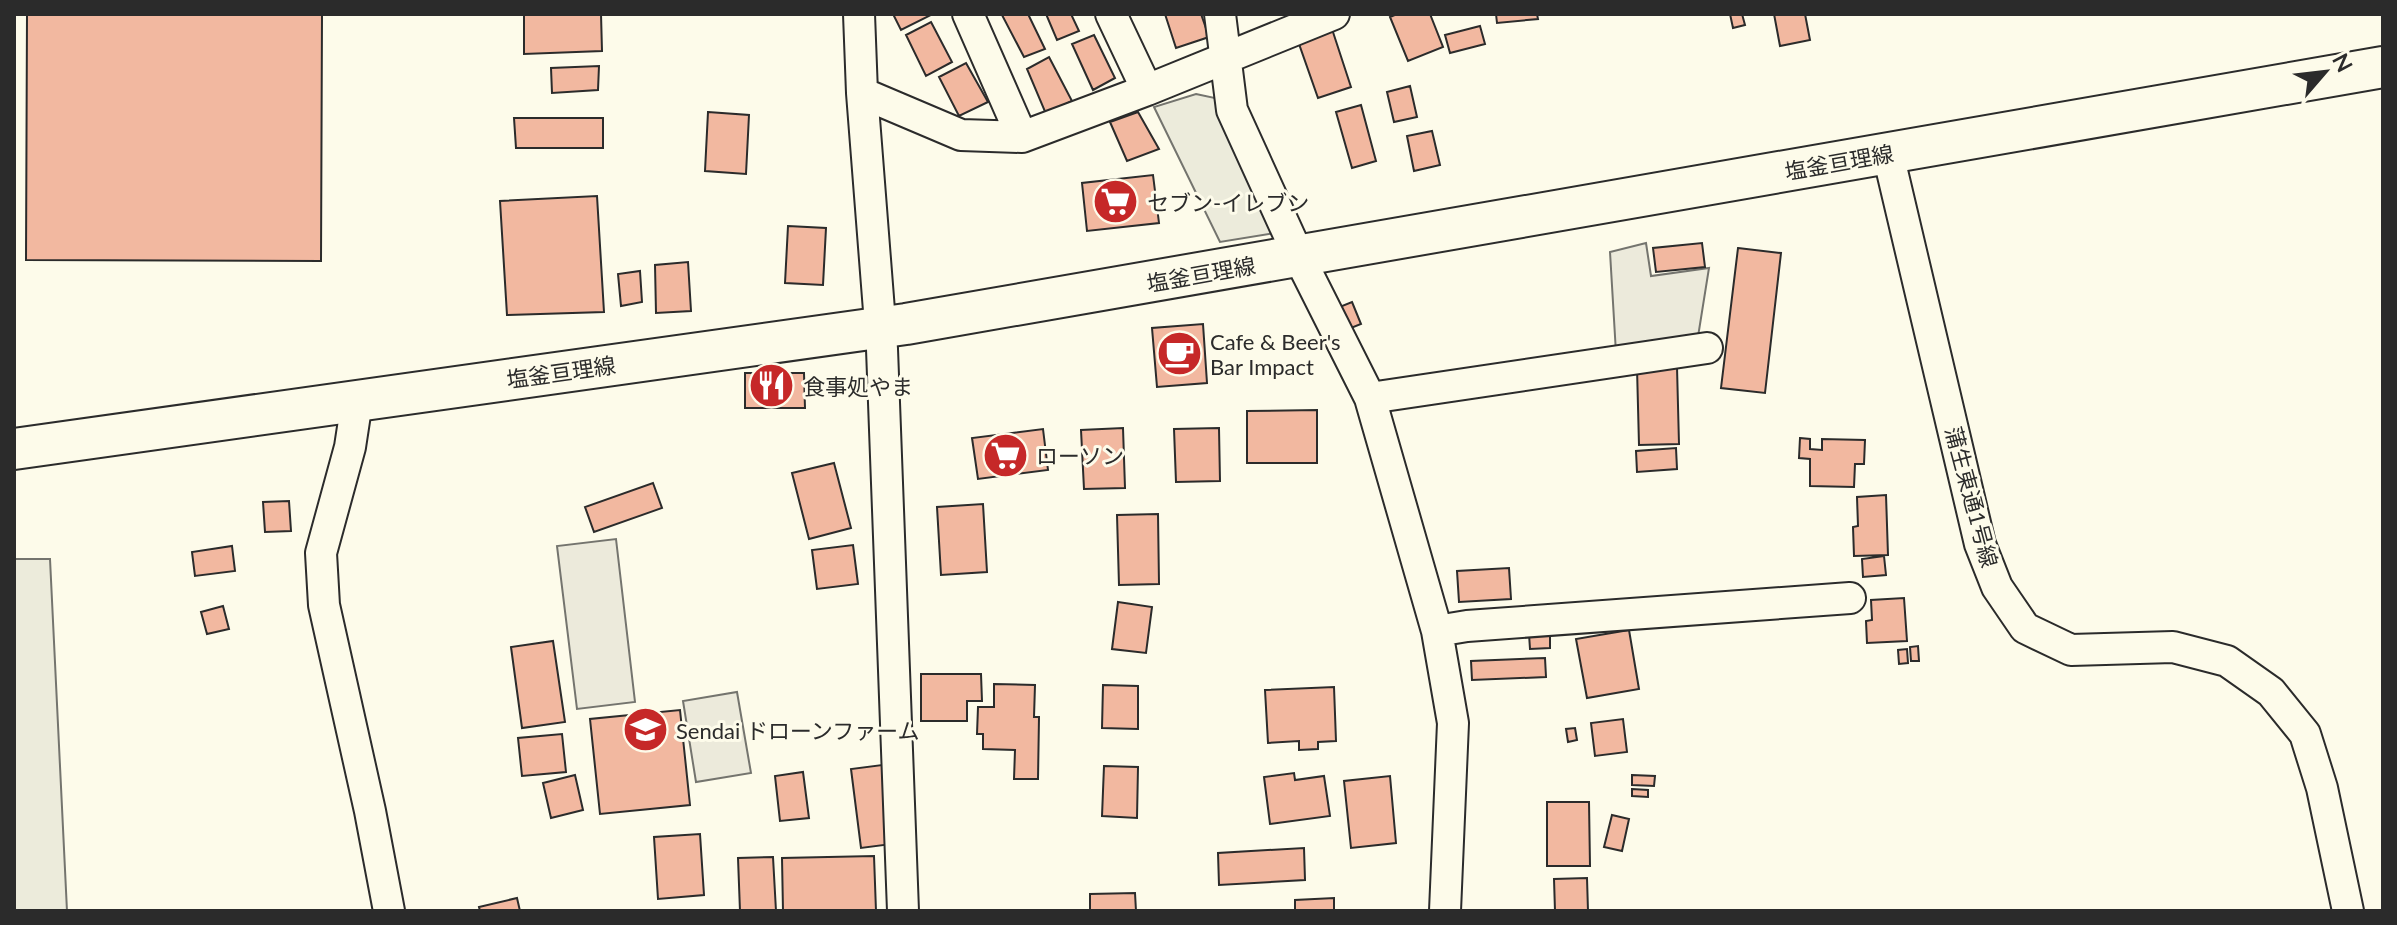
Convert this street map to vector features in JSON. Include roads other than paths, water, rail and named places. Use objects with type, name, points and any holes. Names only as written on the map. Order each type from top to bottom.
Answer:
[{"type":"main road","name":"塩釜亘理線","points":[[14,449],[880,327],[1299,257],[2383,67]]},
{"type":"street","points":[[859,14],[880,327],[903,911]]},
{"type":"street","points":[[968,14],[1022,137]]},
{"type":"street","points":[[1111,14],[1147,90]]},
{"type":"street","points":[[1220,14],[1232,110],[1299,257],[1370,398],[1437,631],[1453,723],[1445,911]]},
{"type":"street","points":[[862,93],[961,135],[1022,137],[1334,14]]},
{"type":"street","name":"蒲生東通1号線","points":[[1888,154],[1980,544],[1997,587],[2025,628],[2071,650],[2173,647],[2227,661],[2271,692],[2305,734],[2322,788],[2348,911]]},
{"type":"street","points":[[1370,398],[1707,348]]},
{"type":"street","points":[[357,401],[350,447],[321,553],[324,605],[389,911]]},
{"type":"street","points":[[1437,631],[1467,626],[1850,598]]},
{"type":"place","name":"セブン-イレブン","points":[[1116,202]]},
{"type":"place","name":"Cafe & Beer's Bar Impact","points":[[1179,354]]},
{"type":"place","name":"食事処やま","points":[[772,386]]},
{"type":"place","name":"ローソン","points":[[1005,455]]},
{"type":"place","name":"Sendai ドローンファーム","points":[[645,730]]}]
